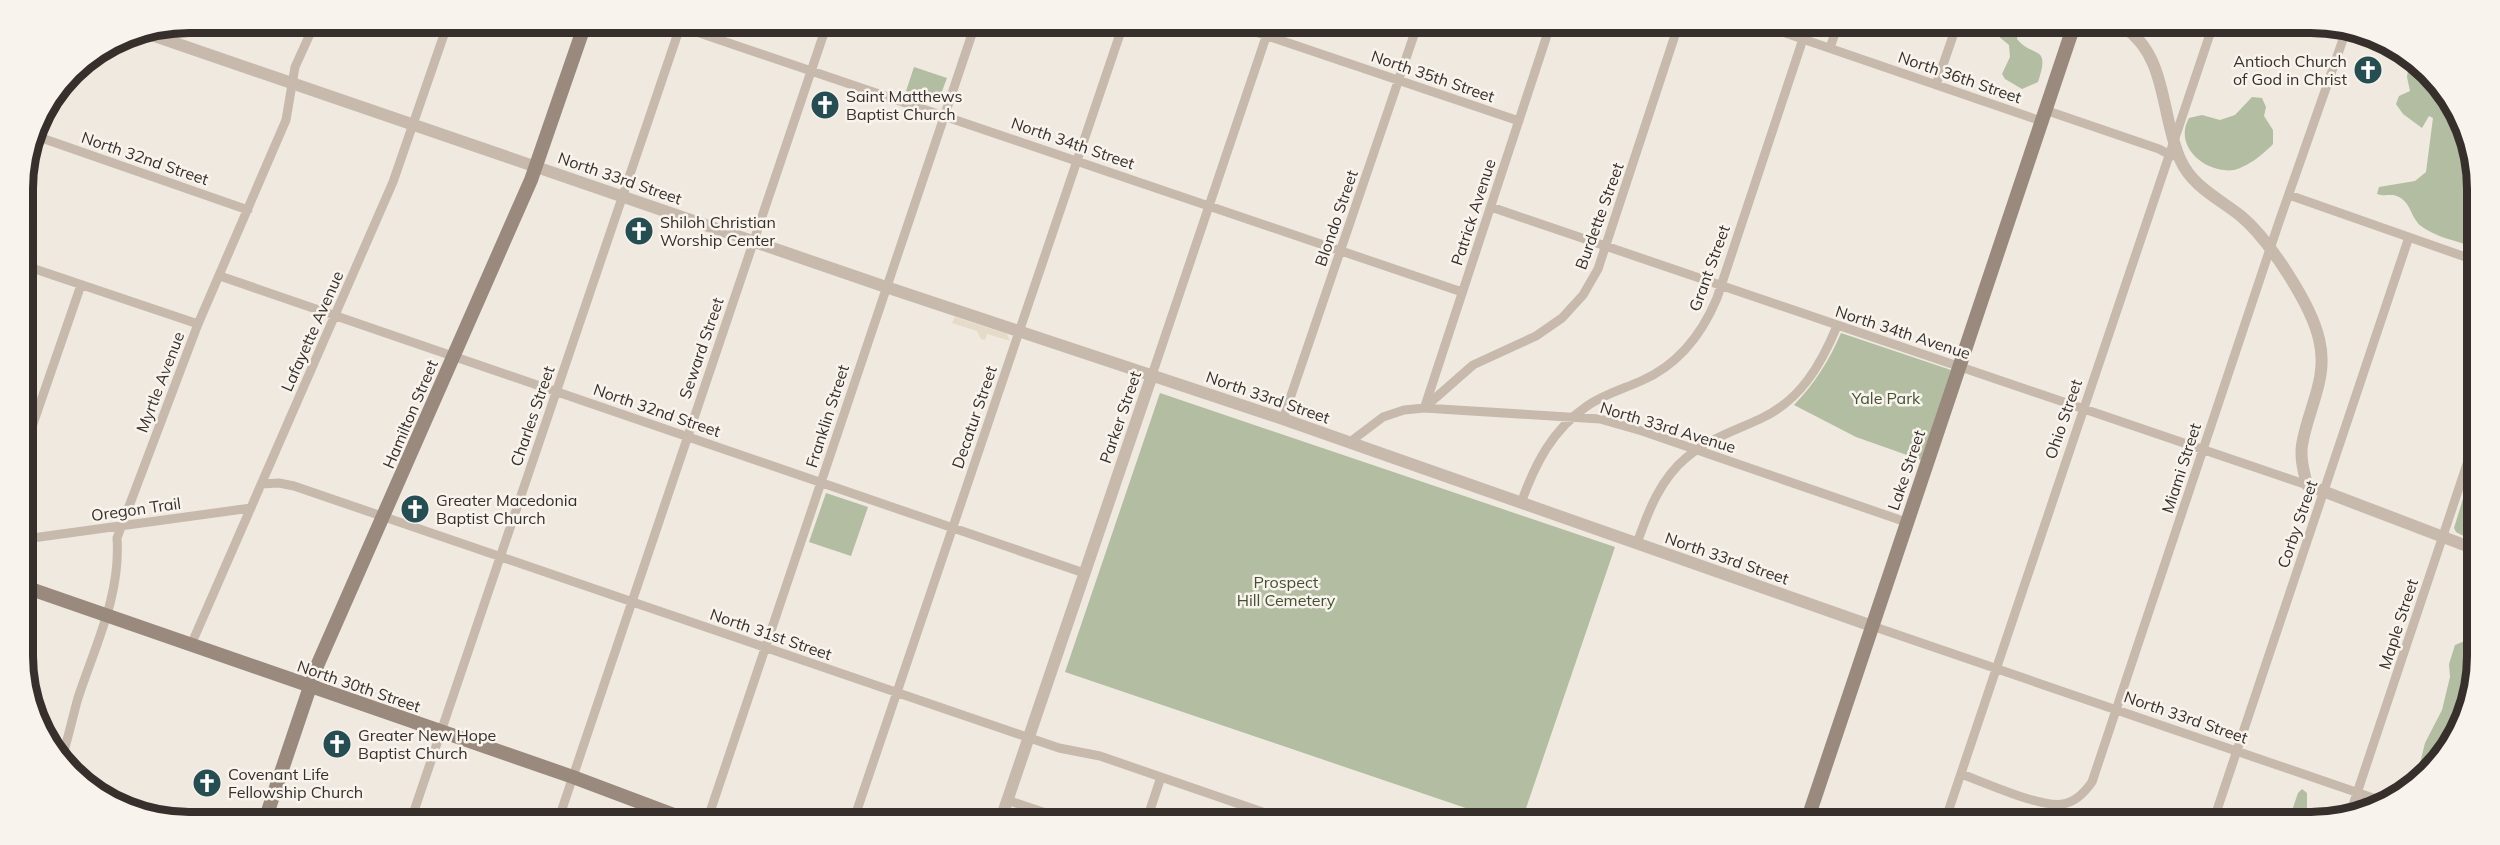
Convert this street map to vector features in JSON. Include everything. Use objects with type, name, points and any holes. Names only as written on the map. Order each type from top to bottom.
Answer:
[{"type":"main road","name":"Hamilton Street","points":[[268,812],[310,686],[536,168],[582,33]]},
{"type":"main road","name":"Lake Street","points":[[1810,812],[2071,33]]},
{"type":"main road","name":"North 30th Street","points":[[33,590],[573,777],[666,812]]},
{"type":"street","name":"Myrtle Avenue","points":[[64,749],[117,577],[117,538],[198,324],[286,120],[295,67],[310,33]]},
{"type":"street","name":"Lafayette Avenue","points":[[190,645],[393,182],[445,33]]},
{"type":"street","name":"Charles Street","points":[[414,812],[622,197],[675,33]]},
{"type":"street","name":"North 34th Street","points":[[705,33],[1462,292]]},
{"type":"street","name":"Seward Street","points":[[561,812],[824,33]]},
{"type":"street","name":"Franklin Street","points":[[710,812],[972,33]]},
{"type":"street","name":"Decatur Street","points":[[856,812],[1120,33]]},
{"type":"street","name":"North 35th Street","points":[[1258,33],[1519,121]]},
{"type":"street","name":"Parker Street","points":[[1003,812],[1267,33]]},
{"type":"street","name":"Blondo Street","points":[[1283,419],[1415,33]]},
{"type":"street","name":"Patrick Avenue","points":[[1424,408],[1548,33]]},
{"type":"street","name":"Burdette Street","points":[[1424,408],[1473,365],[1536,336],[1562,318],[1589,286],[1606,246],[1676,33]]},
{"type":"street","name":"North 36th Street","points":[[1786,33],[1936,85],[2043,115],[2174,157]]},
{"type":"street","points":[[1830,48],[1835,33]]},
{"type":"street","points":[[1936,85],[1954,33]]},
{"type":"street","points":[[2131,33],[2150,56],[2174,136],[2174,157],[2199,185],[2249,223],[2271,249],[2312,321],[2322,356],[2320,383],[2302,447],[2307,485],[2467,546]]},
{"type":"street","points":[[2174,136],[2210,33]]},
{"type":"street","name":"North 33rd Street","points":[[156,36],[536,168],[1350,442],[1995,669],[2374,798]]},
{"type":"street","name":"Miami Street","points":[[1961,774],[2048,804],[2068,802],[2083,793],[2092,782],[2344,36]]},
{"type":"street","name":"Grant Street","points":[[1521,502],[1543,452],[1561,428],[1596,400],[1652,376],[1676,359],[1703,327],[1721,286],[1803,39]]},
{"type":"street","name":"North 32nd Street","points":[[42,138],[248,210]]},
{"type":"street","name":"Ohio Street","points":[[1948,812],[2083,409],[2174,157]]},
{"type":"street","points":[[2289,195],[2467,258]]},
{"type":"street","name":"North 34th Avenue","points":[[1491,207],[2307,485]]},
{"type":"street","name":"Corby Street","points":[[2216,812],[2409,237]]},
{"type":"street","points":[[33,268],[198,324]]},
{"type":"street","name":"North 32nd Street","points":[[220,276],[1084,573]]},
{"type":"street","points":[[33,424],[81,285]]},
{"type":"street","points":[[1636,543],[1647,514],[1665,482],[1685,458],[1715,437],[1762,418],[1792,398],[1816,371],[1837,326]]},
{"type":"street","name":"North 33rd Avenue","points":[[1350,442],[1383,417],[1404,410],[1424,408],[1600,419],[1906,522]]},
{"type":"street","name":"Maple Street","points":[[2353,807],[2467,464]]},
{"type":"street","name":"North 31st Street","points":[[261,484],[289,484],[1028,738],[1062,749],[1098,756],[1257,812]]},
{"type":"street","name":"Oregon Trail","points":[[33,538],[251,508]]},
{"type":"street","points":[[1149,812],[1161,777]]},
{"type":"street","points":[[1007,800],[1043,812]]},
{"type":"green space","points":[[1996,33],[2018,33],[2017,39],[2023,45],[2038,53],[2042,62],[2038,82],[2022,89],[2005,79],[2002,74],[2010,57],[2009,45]]},
{"type":"green space","points":[[914,67],[947,78],[938,102],[906,91]]},
{"type":"green space","points":[[2408,67],[2435,94],[2451,120],[2459,139],[2467,179],[2467,245],[2439,236],[2421,226],[2406,203],[2399,197],[2377,194],[2379,187],[2415,181],[2426,172],[2433,118],[2429,116],[2422,128],[2403,114],[2396,104],[2399,96],[2410,91],[2407,77]]},
{"type":"green space","points":[[2252,97],[2262,98],[2266,107],[2264,116],[2273,130],[2273,144],[2250,163],[2234,170],[2212,168],[2203,163],[2189,148],[2185,138],[2185,128],[2189,118],[2202,115],[2220,120],[2235,115]]},
{"type":"green space","name":"Yale Park","points":[[1841,333],[1951,370],[1921,460],[1856,437],[1794,405],[1821,371]]},
{"type":"green space","name":"Prospect Hill Cemetery","points":[[1160,393],[1615,547],[1525,812],[1477,812],[1065,672]]},
{"type":"green space","points":[[2467,486],[2467,538],[2456,532],[2454,528]]},
{"type":"green space","points":[[826,493],[868,507],[851,556],[809,542]]},
{"type":"green space","points":[[2467,640],[2466,677],[2462,697],[2446,734],[2435,751],[2419,768],[2425,743],[2442,710],[2450,677],[2449,664],[2455,645]]},
{"type":"green space","points":[[2302,789],[2307,793],[2306,812],[2291,812],[2298,793]]},
{"type":"shaded area","points":[[955,317],[1007,334],[1010,341],[987,334],[985,340],[981,339],[977,331],[952,323]]},
{"type":"place","name":"Antioch Church of God in Christ","points":[[2368,70]]},
{"type":"place","name":"Saint Matthews Baptist Church","points":[[825,105]]},
{"type":"place","name":"Shiloh Christian Worship Center","points":[[639,231]]},
{"type":"place","name":"Greater Macedonia Baptist Church","points":[[415,509]]},
{"type":"place","name":"Greater New Hope Baptist Church","points":[[337,744]]},
{"type":"place","name":"Covenant Life Fellowship Church","points":[[207,783]]}]
